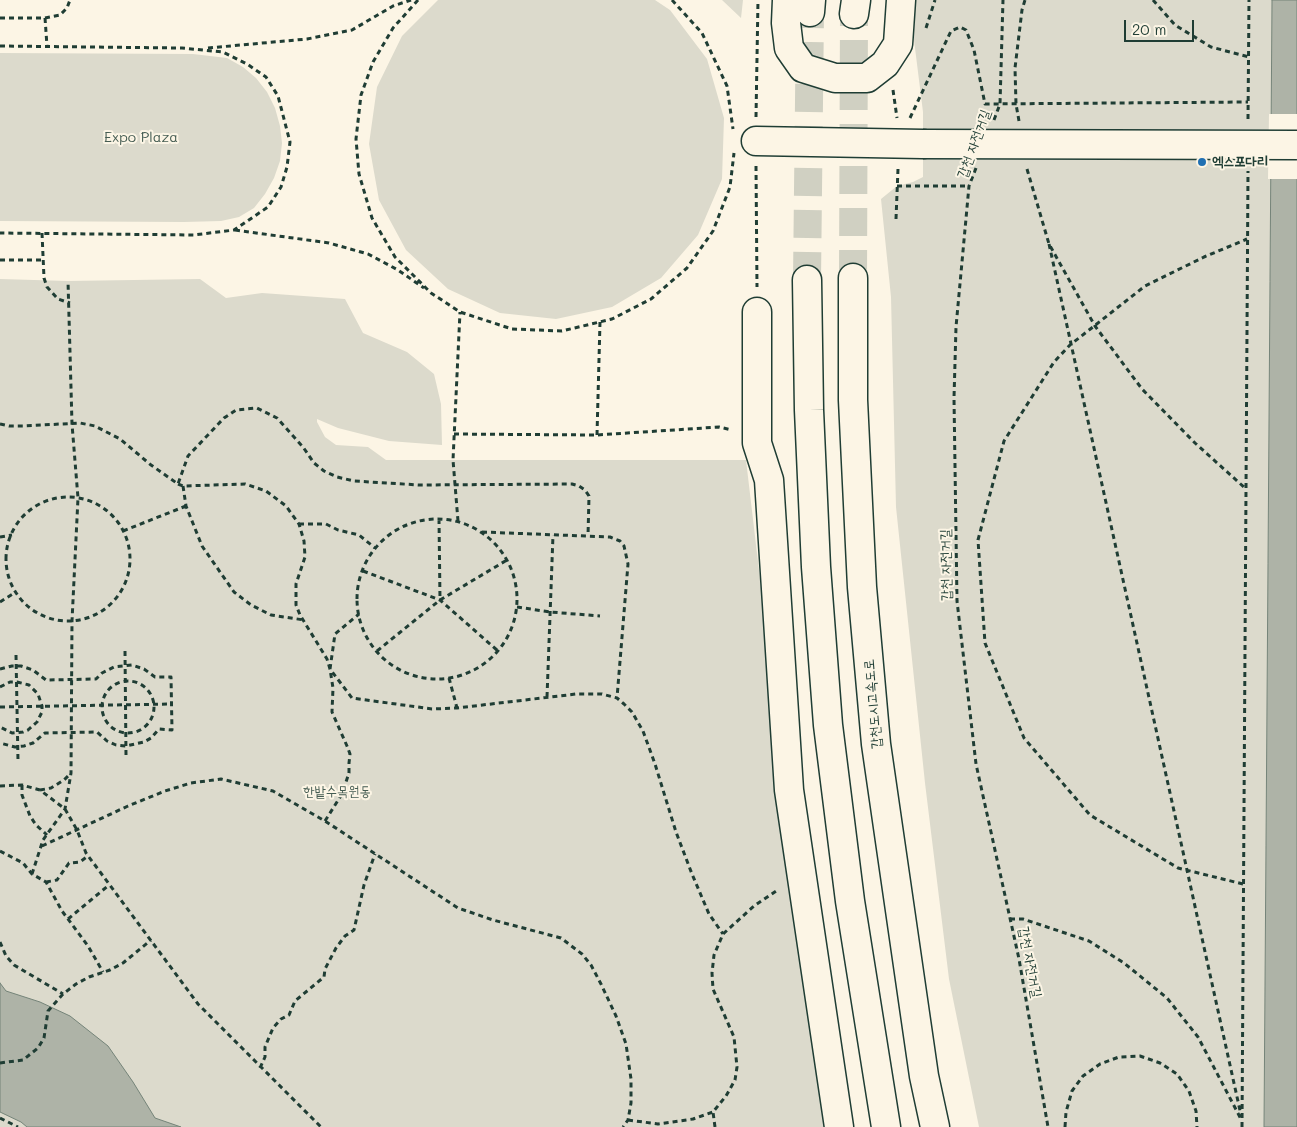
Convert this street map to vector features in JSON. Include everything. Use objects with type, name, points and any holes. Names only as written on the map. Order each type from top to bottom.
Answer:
[{"type":"main road","points":[[787,0],[786,23],[789,48],[804,68],[835,78],[867,78],[885,64],[898,44],[901,0]]},
{"type":"main road","points":[[741,141],[911,144],[1297,145]]},
{"type":"main road","name":"갑천도시고속도로","points":[[853,278],[853,400],[861,568],[876,744],[924,1076],[935,1127]]},
{"type":"main road","points":[[807,280],[809,410],[816,567],[828,725],[850,901],[886,1127]]},
{"type":"main road","points":[[757,312],[757,443],[769,480],[790,790],[839,1127]]},
{"type":"path","points":[[0,18],[45,18],[60,15],[67,8],[70,0]]},
{"type":"path","points":[[0,46],[200,49],[307,39],[352,30],[393,6],[411,0]]},
{"type":"path","points":[[418,0],[393,28],[373,62],[361,95],[356,139],[359,174],[372,218],[395,257],[431,293]]},
{"type":"path","points":[[672,0],[702,33],[727,86],[741,141],[757,312]]},
{"type":"path","points":[[0,233],[194,235],[234,230],[329,243],[368,254],[398,270],[460,312],[512,328],[562,331],[612,319],[651,299],[687,268],[713,231],[730,187],[741,141],[758,0]]},
{"type":"path","name":"갑천 자전거길","points":[[994,123],[1000,104],[1003,0]]},
{"type":"path","points":[[1020,129],[1016,104],[1015,68],[1022,10],[1025,0]]},
{"type":"path","points":[[1152,0],[1176,24],[1211,46],[1249,57]]},
{"type":"path","points":[[1248,121],[1249,0]]},
{"type":"path","points":[[45,18],[47,46]]},
{"type":"path","points":[[914,109],[951,32],[960,27],[966,30],[974,50],[985,104],[1248,102]]},
{"type":"path","points":[[200,49],[222,52],[248,64],[266,77],[278,96],[290,142],[287,167],[283,180],[268,207],[234,230]]},
{"type":"path","points":[[893,87],[911,144]]},
{"type":"path","name":"갑천 자전거길","points":[[980,159],[969,186],[956,327],[954,398],[957,601],[976,764],[1019,959],[1048,1127]]},
{"type":"path","points":[[1026,162],[1049,244],[1242,1122]]},
{"type":"path","points":[[1241,1127],[1248,170]]},
{"type":"path","points":[[896,219],[897,186],[969,186]]},
{"type":"path","points":[[42,234],[42,260],[47,287],[58,299],[70,303]]},
{"type":"path","points":[[1243,884],[1178,868],[1090,815],[1024,738],[985,642],[978,540],[1004,441],[1054,362],[1070,345],[1145,286],[1248,238]]},
{"type":"path","points":[[1049,244],[1094,326],[1142,389],[1194,443],[1246,488]]},
{"type":"path","points":[[0,260],[42,260]]},
{"type":"path","points":[[32,874],[47,836],[65,809],[71,772],[72,621],[78,498],[72,424],[68,281]]},
{"type":"path","points":[[458,521],[454,485],[454,434],[460,312]]},
{"type":"path","points":[[597,435],[600,322]]},
{"type":"path","points":[[178,484],[188,456],[224,418],[236,410],[257,408],[277,418],[303,446],[314,463],[336,477],[384,484],[572,484],[579,486],[589,496],[588,536]]},
{"type":"path","points":[[0,424],[8,426],[88,424],[107,431],[120,439],[150,465],[178,484],[183,486],[246,484],[266,491],[286,506],[299,524],[304,541],[305,557],[296,584],[295,596],[300,615],[327,659],[333,688],[332,712],[350,754],[349,772],[344,789],[325,821]]},
{"type":"path","points":[[454,434],[597,435],[719,427],[747,433],[757,443]]},
{"type":"path","points":[[183,486],[186,506],[202,546],[234,592],[250,605],[271,615],[304,620]]},
{"type":"path","points":[[78,498],[92,502],[116,519],[128,544],[129,571],[122,590],[109,606],[98,614],[72,621],[55,620],[40,614],[26,604],[16,592],[7,564],[7,549],[12,535],[21,520],[33,508],[55,499],[78,498]]},
{"type":"path","points":[[123,531],[186,506]]},
{"type":"path","points":[[439,519],[440,600]]},
{"type":"path","points":[[439,519],[458,521],[482,532],[492,540],[507,560],[516,582],[517,607],[511,630],[498,651],[484,664],[467,673],[449,678],[435,679],[409,674],[386,660],[377,651],[363,628],[358,600],[359,585],[363,571],[375,548],[397,529],[425,520],[439,519]]},
{"type":"path","points":[[299,524],[326,524],[338,530],[359,535],[375,548]]},
{"type":"path","points":[[482,532],[588,536],[620,541],[627,552],[628,564],[617,698]]},
{"type":"path","points":[[0,537],[12,535]]},
{"type":"path","points":[[547,697],[553,535]]},
{"type":"path","points":[[377,651],[440,600],[507,560]]},
{"type":"path","points":[[363,571],[440,600],[498,651]]},
{"type":"path","points":[[0,602],[16,592]]},
{"type":"path","points":[[517,607],[600,616]]},
{"type":"path","points":[[359,614],[335,634],[330,669],[352,698],[432,709],[457,708],[576,694],[602,694],[617,698],[632,712],[643,731],[676,832],[692,874],[708,914],[723,934]]},
{"type":"path","points":[[125,651],[126,756]]},
{"type":"path","points":[[16,654],[18,760]]},
{"type":"path","points":[[0,670],[17,666],[33,670],[46,680],[96,679],[102,673],[114,667],[132,665],[144,669],[155,678],[171,677],[172,704],[172,730],[159,729],[151,738],[144,742],[126,746],[116,744],[107,741],[97,732],[45,734],[33,743],[18,746],[0,743]]},
{"type":"path","points":[[449,678],[457,708]]},
{"type":"path","points":[[125,681],[140,684],[146,688],[153,704],[151,718],[148,723],[138,730],[121,732],[104,718],[102,706],[104,696],[108,690],[115,684],[125,681]]},
{"type":"path","points":[[0,687],[10,682],[29,685],[41,700],[42,706],[42,712],[37,722],[28,730],[18,733],[0,728]]},
{"type":"path","points":[[0,707],[172,704]]},
{"type":"path","points":[[40,790],[51,788],[64,780],[71,772]]},
{"type":"path","points":[[42,846],[128,806],[164,791],[191,783],[221,780],[273,791],[325,821],[458,908],[493,920],[561,938],[582,954],[591,965],[601,984],[616,1016],[626,1044],[632,1103],[628,1120],[623,1127]]},
{"type":"path","points":[[0,790],[1,785],[22,785],[40,790],[65,809],[77,830],[88,856],[198,1004],[321,1127]]},
{"type":"path","points":[[22,785],[22,795],[30,816],[47,836]]},
{"type":"path","points":[[0,851],[23,863],[32,874],[46,882],[103,972]]},
{"type":"path","points":[[260,1068],[265,1057],[265,1047],[273,1028],[280,1019],[290,1015],[294,1001],[324,977],[325,969],[336,948],[354,930],[364,885],[375,854]]},
{"type":"path","points":[[46,882],[57,880],[69,863],[80,862],[88,856]]},
{"type":"path","points":[[628,1120],[658,1124],[693,1119],[713,1112],[726,1096],[735,1080],[737,1067],[734,1036],[713,989],[714,955],[723,934],[754,906],[794,882],[801,872]]},
{"type":"path","points":[[68,919],[109,884]]},
{"type":"path","points":[[1010,919],[1022,918],[1090,940],[1124,963],[1167,998],[1198,1037],[1242,1122]]},
{"type":"path","points":[[0,1063],[13,1063],[23,1060],[38,1048],[44,1038],[48,1011],[63,994],[76,984],[123,963],[150,940]]},
{"type":"path","points":[[0,942],[6,956],[14,965],[63,994]]},
{"type":"path","points":[[1065,1127],[1066,1112],[1072,1091],[1083,1076],[1100,1064],[1120,1057],[1140,1056],[1160,1063],[1177,1074],[1190,1091],[1196,1111],[1197,1127]]},
{"type":"path","points":[[713,1112],[715,1127]]},
{"type":"path","points":[[0,1118],[18,1127]]},
{"type":"green space","points":[[438,0],[655,0],[670,10],[707,59],[724,118],[722,179],[698,235],[661,278],[612,307],[556,319],[500,313],[448,289],[406,250],[379,200],[369,144],[377,87],[402,36]]},
{"type":"green space","points":[[722,0],[743,0],[741,18]]},
{"type":"green space","points":[[909,0],[1272,0],[1264,1127],[979,1127],[949,979],[925,783],[896,507],[891,297],[881,199],[897,186],[923,177],[923,112]]},
{"type":"green space","name":"Expo Plaza","points":[[0,53],[193,54],[227,58],[243,67],[256,78],[267,92],[275,108],[282,143],[280,161],[274,178],[254,208],[239,217],[221,221],[0,221]]},
{"type":"green space","name":"한밭수목원동","points":[[0,279],[68,281],[200,279],[226,298],[262,293],[345,299],[363,333],[407,352],[434,374],[441,404],[442,445],[389,441],[338,428],[317,419],[325,437],[336,445],[368,447],[386,460],[746,460],[796,884],[831,1127],[0,1127]]},
{"type":"shaded area","points":[[1272,0],[1297,0],[1297,1127],[1264,1127]]},
{"type":"shaded area","points":[[0,983],[6,991],[40,1002],[70,1016],[108,1046],[155,1118],[181,1127],[27,1127],[0,1112]]},
{"type":"pier","points":[[1269,114],[1297,114],[1297,179],[1268,179]]},
{"type":"tunnel","points":[[807,280],[810,12]]},
{"type":"tunnel","points":[[853,278],[854,14]]},
{"type":"place","name":"엑스포다리","points":[[1202,162]]}]
